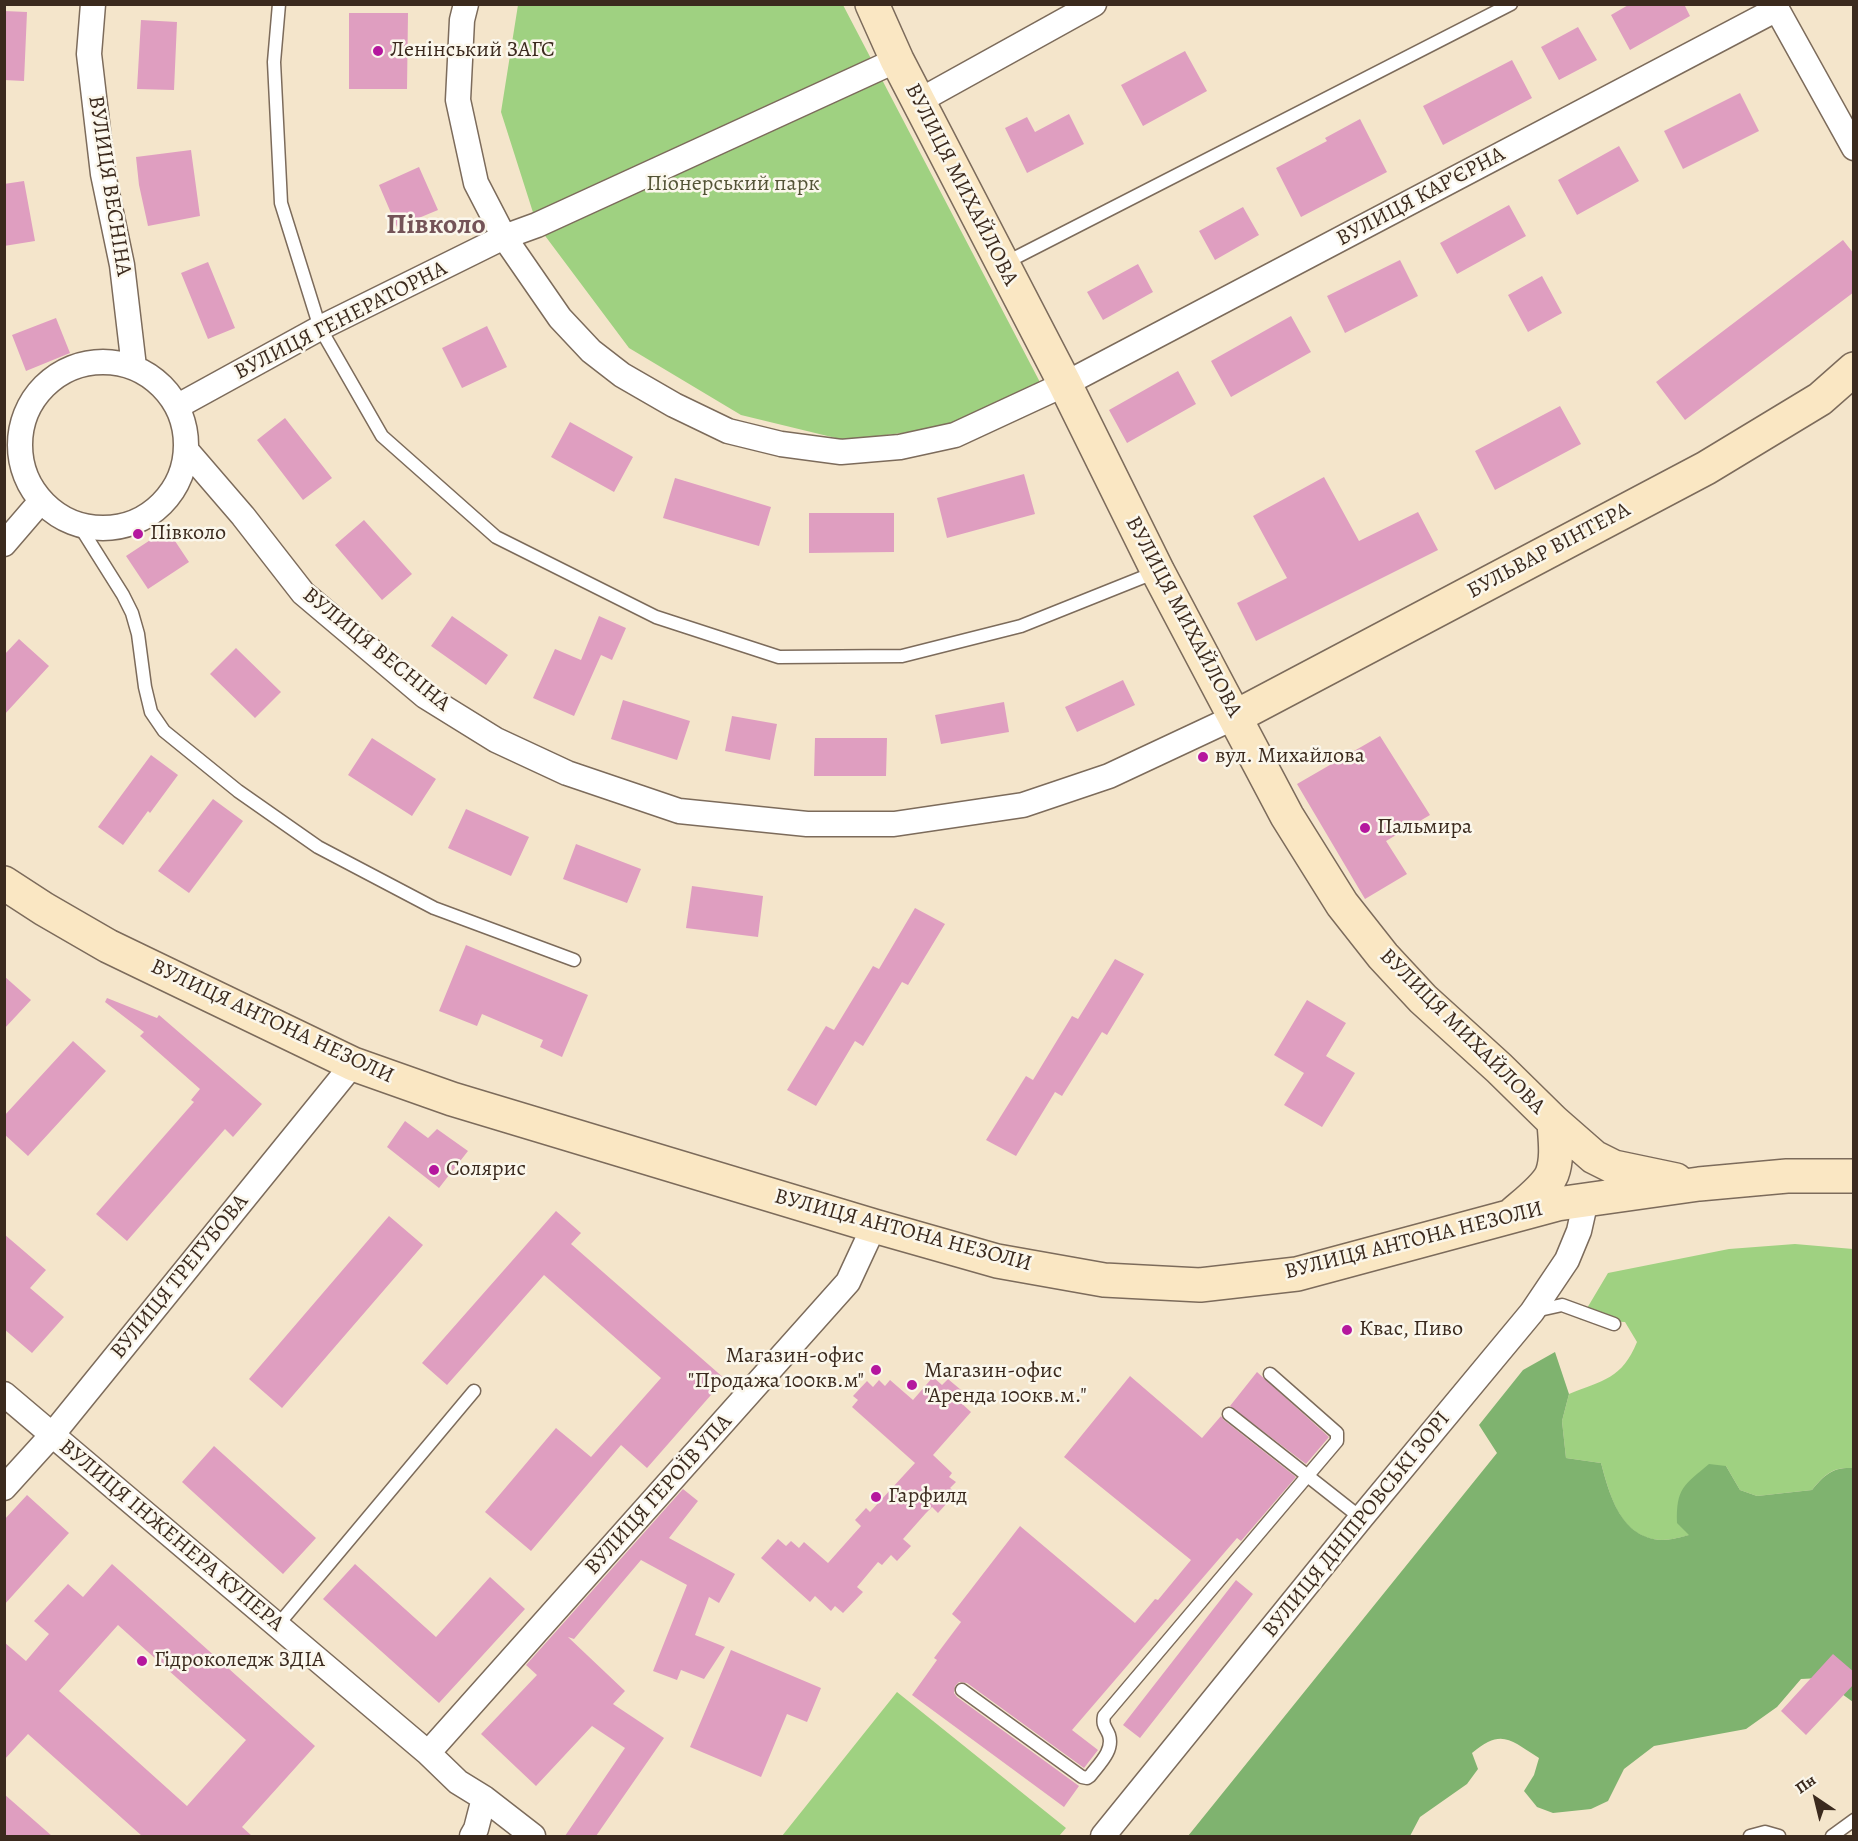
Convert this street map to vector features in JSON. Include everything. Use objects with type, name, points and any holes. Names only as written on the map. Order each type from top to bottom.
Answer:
[{"type":"street","name":"ВУЛИЦЯ ВЕСНІНА","points":[[93,4],[89,54],[91,75],[103,174],[122,265],[134,368]]},
{"type":"street","name":"ВУЛИЦЯ КАР’ЄРНА","points":[[466,4],[462,20],[458,100],[476,183],[504,237],[560,318],[591,351],[622,375],[674,405],[728,431],[781,444],[841,452],[900,447],[955,435],[1065,384],[1776,7]]},
{"type":"street","name":"ВУЛИЦЯ МИХАЙЛОВА","points":[[872,4],[897,60],[1065,384],[1158,572],[1287,816],[1342,904],[1383,956],[1423,999],[1554,1122],[1594,1156],[1614,1167],[1699,1184]]},
{"type":"street","points":[[919,101],[1094,4]]},
{"type":"street","points":[[1776,7],[1854,148]]},
{"type":"street","name":"ВУЛИЦЯ ГЕНЕРАТОРНА","points":[[178,406],[320,328],[504,237],[537,225],[897,60]]},
{"type":"street","points":[[96,360],[145,371],[164,387],[178,406],[186,428],[187,451],[181,475],[169,497],[151,514],[128,524],[104,529],[79,525],[58,516],[41,501],[26,479],[19,453],[21,427],[30,402],[47,381],[70,367],[96,360]]},
{"type":"street","name":"БУЛЬВАР ВІНТЕРА","points":[[1235,717],[1706,468],[1820,399],[1854,369]]},
{"type":"street","name":"ВУЛИЦЯ ВЕСНІНА","points":[[187,451],[243,516],[303,593],[425,696],[496,740],[567,773],[679,811],[807,825],[894,824],[1023,805],[1109,776],[1235,717]]},
{"type":"street","points":[[4,544],[41,501]]},
{"type":"street","name":"ВУЛИЦЯ АНТОНА НЕЗОЛИ","points":[[4,883],[108,946],[352,1064],[452,1099],[874,1226],[997,1261],[1104,1280],[1200,1285],[1296,1274],[1395,1249],[1511,1215],[1586,1200],[1699,1184],[1787,1176],[1854,1176]]},
{"type":"street","name":"ВУЛИЦЯ ТРЕГУБОВА","points":[[4,1488],[52,1435],[352,1064]]},
{"type":"street","points":[[1511,1215],[1551,1175],[1556,1151],[1554,1122]]},
{"type":"street","name":"ВУЛИЦЯ ДНІПРОВСЬКІ ЗОРІ","points":[[1103,1836],[1361,1518],[1532,1312],[1567,1260],[1579,1232],[1586,1200]]},
{"type":"street","name":"ВУЛИЦЯ ГЕРОЇВ УПА","points":[[428,1753],[848,1282],[874,1226]]},
{"type":"street","name":"ВУЛИЦЯ ІНЖЕНЕРА КУПЕРА","points":[[4,1394],[428,1753],[458,1782],[484,1798],[533,1836]]},
{"type":"street","points":[[472,1836],[484,1798]]},
{"type":"lane","points":[[279,4],[274,62],[281,203],[320,328],[382,436],[496,537],[656,617],[779,657],[902,656],[1021,626],[1158,572]]},
{"type":"lane","points":[[1002,265],[1511,4]]},
{"type":"lane","points":[[79,525],[132,613],[138,634],[145,687],[152,712],[164,731],[238,791],[318,847],[434,908],[574,960]]},
{"type":"lane","points":[[1532,1312],[1562,1305],[1614,1324]]},
{"type":"lane","points":[[962,1690],[1082,1777],[1089,1777],[1110,1746],[1109,1737],[1103,1725],[1104,1716],[1337,1441],[1337,1433],[1270,1374]]},
{"type":"lane","points":[[277,1626],[474,1391]]},
{"type":"lane","points":[[1229,1414],[1361,1518]]},
{"type":"lane","points":[[1832,1836],[1854,1820]]},
{"type":"lane","points":[[1750,1836],[1765,1832],[1779,1836]]},
{"type":"green space","name":"Піонерський парк","points":[[518,5],[843,5],[1043,388],[960,426],[844,440],[741,415],[629,348],[537,225],[501,112]]},
{"type":"green space","points":[[1795,1244],[1853,1249],[1853,1468],[1834,1470],[1812,1490],[1757,1496],[1740,1490],[1726,1466],[1690,1535],[1662,1540],[1648,1538],[1636,1532],[1627,1524],[1613,1502],[1601,1463],[1566,1458],[1562,1421],[1569,1394],[1602,1381],[1618,1371],[1625,1364],[1637,1342],[1625,1322],[1580,1320],[1608,1273],[1729,1249]]},
{"type":"green space","points":[[1555,1352],[1569,1394],[1562,1421],[1566,1458],[1601,1463],[1619,1513],[1636,1532],[1648,1537],[1665,1540],[1689,1535],[1677,1523],[1680,1494],[1683,1488],[1709,1464],[1726,1466],[1740,1490],[1757,1496],[1812,1490],[1835,1470],[1853,1468],[1853,1702],[1820,1678],[1801,1679],[1777,1707],[1746,1729],[1654,1746],[1624,1769],[1608,1801],[1591,1809],[1553,1813],[1537,1807],[1524,1791],[1534,1775],[1539,1758],[1513,1742],[1499,1739],[1482,1745],[1472,1753],[1478,1769],[1467,1784],[1420,1817],[1410,1836],[1188,1836],[1497,1453],[1479,1425],[1523,1370]]},
{"type":"green space","points":[[897,1692],[1066,1828],[1059,1836],[782,1836]]},
{"type":"building","points":[[1630,4],[1684,4],[1690,16],[1630,50],[1611,15]]},
{"type":"building","points":[[4,11],[27,12],[24,81],[4,80]]},
{"type":"building","name":"Ленінський ЗАГС","points":[[349,13],[408,13],[407,89],[349,89]]},
{"type":"building","points":[[141,20],[177,22],[174,90],[137,89]]},
{"type":"building","points":[[1578,27],[1597,60],[1559,80],[1541,47]]},
{"type":"building","points":[[1185,51],[1207,91],[1143,126],[1121,85]]},
{"type":"building","points":[[1512,60],[1532,98],[1443,145],[1423,106]]},
{"type":"building","points":[[1740,93],[1759,131],[1683,169],[1664,131]]},
{"type":"building","points":[[1069,114],[1084,144],[1027,173],[1005,128],[1027,117],[1035,132]]},
{"type":"building","points":[[1360,119],[1387,172],[1301,217],[1276,168],[1327,141],[1325,138]]},
{"type":"building","points":[[1619,146],[1639,181],[1577,215],[1558,180]]},
{"type":"building","points":[[191,150],[200,216],[148,226],[139,185],[136,157]]},
{"type":"building","points":[[419,167],[438,210],[397,227],[379,185]]},
{"type":"building","points":[[24,181],[35,241],[4,246],[4,184]]},
{"type":"building","points":[[1509,205],[1526,236],[1457,274],[1440,243]]},
{"type":"building","points":[[1243,207],[1259,235],[1215,260],[1199,231]]},
{"type":"building","points":[[1843,240],[1854,254],[1854,292],[1685,420],[1656,382]]},
{"type":"building","points":[[1400,260],[1418,296],[1345,333],[1327,296]]},
{"type":"building","points":[[208,262],[235,328],[208,339],[181,273]]},
{"type":"building","points":[[1138,264],[1153,292],[1103,320],[1087,292]]},
{"type":"building","points":[[1542,276],[1562,313],[1528,332],[1508,295]]},
{"type":"building","points":[[1291,316],[1311,352],[1231,397],[1211,361]]},
{"type":"building","points":[[56,318],[70,353],[26,371],[12,335]]},
{"type":"building","points":[[487,326],[507,367],[462,388],[442,348]]},
{"type":"building","points":[[1178,371],[1196,404],[1127,443],[1109,410]]},
{"type":"building","points":[[1560,406],[1581,444],[1495,490],[1475,451]]},
{"type":"building","points":[[285,418],[332,478],[303,500],[257,440]]},
{"type":"building","points":[[570,422],[633,457],[614,492],[551,457]]},
{"type":"building","points":[[1024,474],[1035,514],[947,538],[937,498]]},
{"type":"building","points":[[1324,477],[1359,541],[1418,512],[1438,550],[1256,641],[1237,603],[1287,578],[1253,516]]},
{"type":"building","points":[[675,478],[771,507],[759,546],[663,518]]},
{"type":"building","points":[[809,513],[894,513],[894,552],[809,553]]},
{"type":"building","points":[[364,520],[412,574],[382,600],[335,545]]},
{"type":"building","points":[[167,529],[189,562],[148,589],[126,556]]},
{"type":"building","points":[[452,616],[508,655],[486,685],[431,646]]},
{"type":"building","points":[[599,616],[626,628],[612,660],[601,655],[574,716],[533,698],[555,649],[581,660]]},
{"type":"building","points":[[19,639],[49,666],[4,715],[4,655]]},
{"type":"building","points":[[236,648],[281,692],[255,718],[210,674]]},
{"type":"building","points":[[1123,680],[1135,705],[1077,732],[1065,707]]},
{"type":"building","points":[[623,700],[690,721],[677,760],[611,739]]},
{"type":"building","points":[[1004,702],[1009,732],[941,744],[935,715]]},
{"type":"building","points":[[732,716],[777,724],[770,760],[725,751]]},
{"type":"building","name":"Пальмира","points":[[1380,736],[1430,815],[1386,841],[1407,874],[1365,899],[1297,784]]},
{"type":"building","points":[[372,738],[436,779],[412,816],[348,775]]},
{"type":"building","points":[[815,738],[887,738],[886,776],[814,776]]},
{"type":"building","points":[[151,755],[178,775],[123,845],[98,827]]},
{"type":"building","points":[[213,799],[243,821],[189,893],[158,871]]},
{"type":"building","points":[[466,809],[529,837],[511,876],[448,848]]},
{"type":"building","points":[[576,844],[641,869],[627,903],[563,879]]},
{"type":"building","points":[[692,886],[763,896],[758,937],[686,928]]},
{"type":"building","points":[[915,908],[945,924],[908,985],[902,982],[863,1046],[855,1041],[816,1106],[787,1090],[826,1026],[834,1030],[873,966],[879,969]]},
{"type":"building","points":[[466,945],[588,995],[562,1057],[540,1047],[543,1040],[482,1014],[477,1026],[439,1011]]},
{"type":"building","points":[[1115,959],[1144,974],[1107,1035],[1102,1032],[1062,1096],[1055,1092],[1016,1156],[986,1140],[1026,1076],[1033,1080],[1072,1016],[1078,1019]]},
{"type":"building","points":[[4,976],[31,1000],[4,1029]]},
{"type":"building","points":[[107,998],[157,1018],[159,1015],[262,1104],[233,1137],[225,1129],[127,1241],[96,1214],[194,1102],[191,1100],[200,1089],[140,1036],[144,1032],[105,1002]]},
{"type":"building","points":[[1307,1000],[1346,1023],[1326,1056],[1355,1073],[1322,1127],[1284,1105],[1304,1073],[1274,1055]]},
{"type":"building","points":[[73,1041],[106,1071],[28,1156],[4,1134],[4,1116]]},
{"type":"building","name":"Солярис","points":[[405,1121],[428,1138],[437,1129],[468,1151],[439,1188],[387,1147]]},
{"type":"building","points":[[556,1211],[581,1233],[571,1244],[725,1379],[647,1468],[621,1445],[531,1551],[485,1512],[556,1428],[591,1457],[661,1378],[544,1275],[447,1385],[422,1363]]},
{"type":"building","points":[[389,1216],[423,1245],[282,1408],[249,1379]]},
{"type":"building","points":[[4,1234],[46,1270],[30,1288],[64,1317],[32,1353],[4,1329]]},
{"type":"building","points":[[1257,1372],[1329,1437],[1306,1464],[1230,1406]]},
{"type":"building","points":[[1130,1376],[1202,1438],[1221,1416],[1296,1477],[1241,1541],[1237,1538],[1072,1730],[1098,1750],[1084,1768],[967,1683],[959,1682],[955,1686],[954,1693],[957,1697],[1079,1786],[1064,1807],[912,1695],[937,1660],[934,1658],[961,1622],[952,1614],[1020,1526],[1135,1623],[1155,1599],[1158,1600],[1191,1560],[1064,1457]]},
{"type":"building","points":[[933,1377],[942,1385],[948,1379],[967,1395],[960,1402],[971,1412],[933,1455],[952,1473],[949,1477],[956,1482],[950,1488],[956,1493],[938,1513],[932,1507],[903,1539],[911,1546],[897,1561],[891,1555],[882,1565],[878,1562],[857,1587],[863,1592],[843,1613],[835,1606],[831,1611],[815,1596],[810,1602],[761,1558],[778,1539],[786,1546],[791,1541],[799,1548],[804,1542],[828,1563],[861,1526],[855,1520],[866,1508],[870,1512],[915,1463],[852,1407],[858,1400],[853,1396],[867,1381],[873,1387],[879,1380],[885,1386],[890,1380],[913,1400]]},
{"type":"building","points":[[214,1446],[316,1538],[283,1574],[182,1482]]},
{"type":"building","points":[[683,1489],[698,1501],[669,1538],[735,1574],[719,1603],[709,1597],[695,1635],[725,1647],[704,1679],[681,1670],[677,1680],[653,1671],[687,1585],[641,1560],[574,1639],[568,1637],[625,1691],[613,1704],[664,1738],[596,1836],[565,1836],[625,1748],[592,1726],[536,1786],[481,1734],[537,1675],[526,1665]]},
{"type":"building","points":[[27,1495],[69,1533],[4,1605],[4,1520]]},
{"type":"building","points":[[112,1564],[315,1746],[242,1827],[252,1836],[142,1836],[28,1734],[4,1760],[4,1642],[26,1661],[49,1634],[34,1621],[68,1584],[83,1597]],"holes":[[[118,1625],[246,1740],[187,1806],[59,1691]]]},
{"type":"building","points":[[355,1564],[436,1637],[490,1577],[525,1609],[439,1703],[323,1599]]},
{"type":"building","points":[[1236,1580],[1253,1594],[1140,1738],[1123,1725]]},
{"type":"building","points":[[731,1650],[821,1688],[807,1722],[787,1714],[761,1777],[690,1747]]},
{"type":"building","points":[[1833,1654],[1854,1672],[1854,1684],[1806,1735],[1781,1711]]},
{"type":"building","points":[[4,1794],[52,1836],[4,1836]]},
{"type":"place","name":"Ленінський ЗАГС","points":[[378,51]]},
{"type":"place","name":"Півколо","points":[[138,534]]},
{"type":"place","name":"вул. Михайлова","points":[[1203,757]]},
{"type":"place","name":"Пальмира","points":[[1365,828]]},
{"type":"place","name":"Солярис","points":[[434,1170]]},
{"type":"place","name":"Квас, Пиво","points":[[1347,1330]]},
{"type":"place","name":"Магазин-офис \"Продажа 100кв.м\"","points":[[876,1370]]},
{"type":"place","name":"Магазин-офис \"Аренда 100кв.м.\"","points":[[912,1385]]},
{"type":"place","name":"Гарфилд","points":[[876,1497]]},
{"type":"place","name":"Гідроколедж ЗДIА","points":[[142,1661]]},
{"type":"district","name":"Півколо","points":[[436,226]]}]
